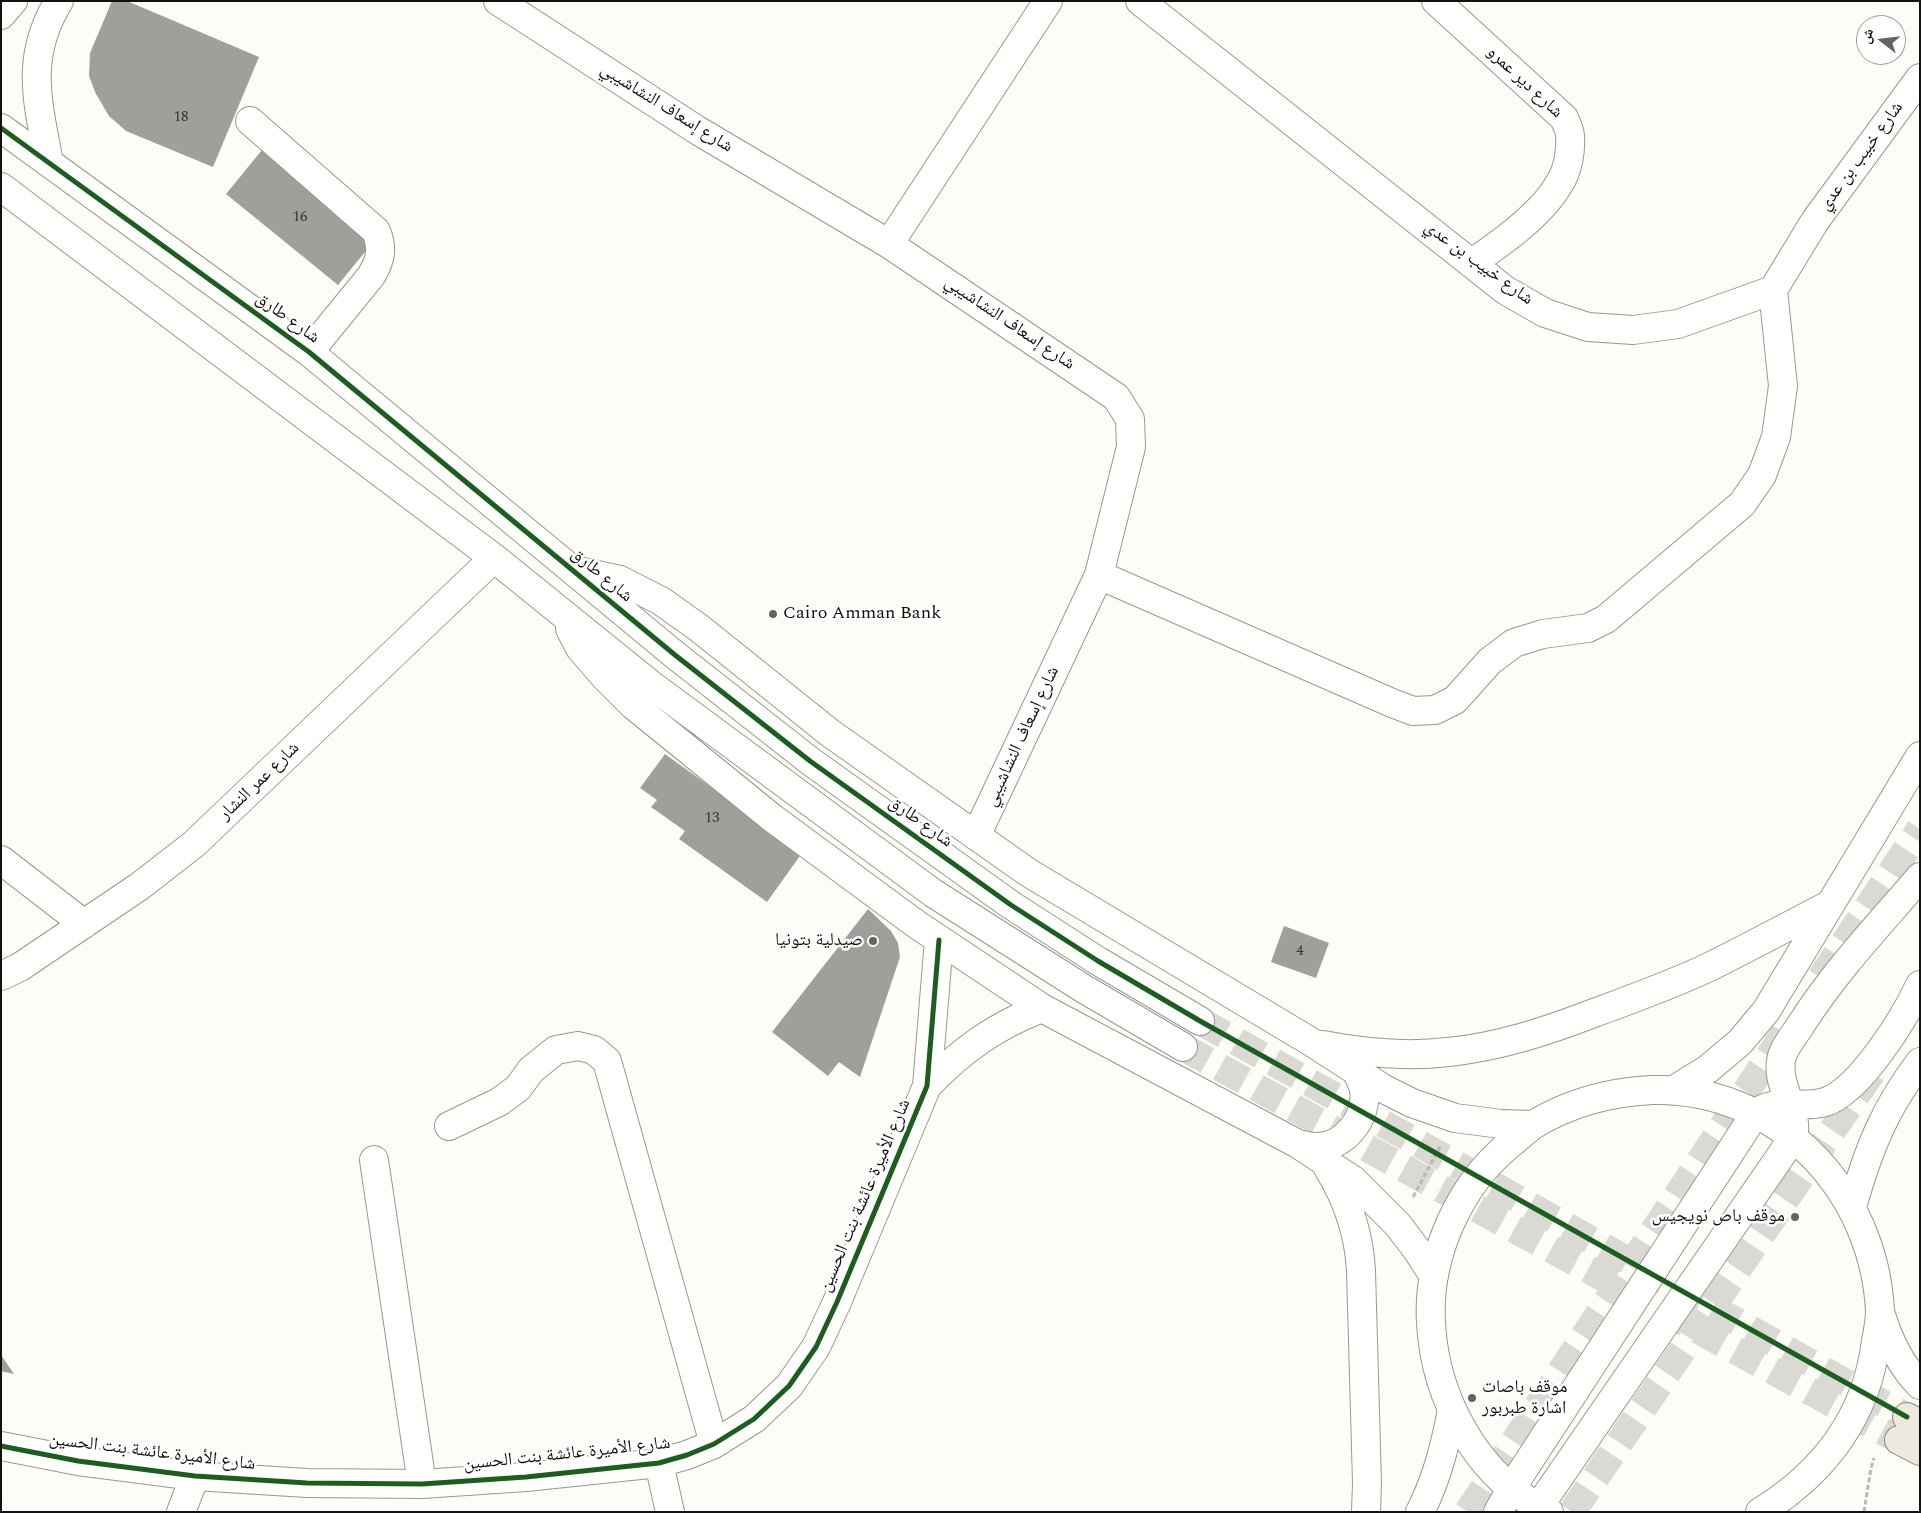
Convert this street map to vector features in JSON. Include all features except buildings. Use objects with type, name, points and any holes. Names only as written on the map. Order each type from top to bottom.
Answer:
[{"type":"street","points":[[1,15],[13,1]]},
{"type":"street","points":[[49,163],[37,105],[37,67],[43,36],[52,12],[59,1]]},
{"type":"street","name":"شارع إسعاف النشاشيبي","points":[[498,1],[697,130],[889,244],[1116,397],[1130,419],[1132,447],[1099,575],[976,836]]},
{"type":"street","points":[[889,244],[1048,1]]},
{"type":"street","name":"شارع خبيب بن عدي","points":[[1140,1],[1505,290],[1545,313],[1588,326],[1634,330],[1678,324],[1773,290],[1815,221],[1920,78]]},
{"type":"street","name":"شارع دير عمرو","points":[[1436,1],[1564,118],[1570,134],[1569,159],[1560,184],[1534,215],[1472,263]]},
{"type":"street","points":[[250,122],[376,231],[380,242],[381,254],[371,276],[309,352]]},
{"type":"street","name":"شارع طارق","points":[[1,128],[309,352],[675,655],[810,761],[1011,905],[1090,956],[1200,1022]]},
{"type":"street","points":[[1,187],[494,558],[650,684],[933,893],[1084,989],[1183,1047]]},
{"type":"street","points":[[1099,575],[1392,704],[1413,711],[1435,710],[1455,700],[1490,661],[1514,643],[1543,634],[1588,628],[1606,619],[1742,504],[1762,474],[1776,437],[1783,386],[1773,290]]},
{"type":"street","name":"شارع عمر النشار","points":[[1,976],[20,967],[140,886],[194,844],[494,558]]},
{"type":"street","points":[[574,570],[620,580],[661,601],[699,628],[830,733],[1029,873],[1313,1043],[1384,1089],[1412,1103],[1441,1114],[1471,1121],[1533,1125]]},
{"type":"street","points":[[561,612],[580,648],[605,678],[633,705],[772,817],[939,940],[1042,1008],[1298,1144],[1353,1180],[1403,1232],[1434,1276]]},
{"type":"street","points":[[1674,1090],[1708,1068],[1740,1042],[1766,1011],[1920,756]]},
{"type":"street","points":[[1,860],[84,924]]},
{"type":"street","points":[[1920,877],[1837,972],[1790,1042],[1782,1056],[1782,1072],[1795,1120],[1794,1138],[1541,1510],[1503,1481],[1474,1448],[1452,1410],[1436,1367],[1430,1321],[1434,1276],[1446,1231],[1468,1190],[1497,1154],[1533,1125],[1577,1103],[1625,1091],[1674,1090],[1710,1096],[1745,1108],[1794,1138],[1831,1176],[1852,1207],[1866,1241],[1875,1277],[1880,1314],[1888,1338],[1901,1361],[1920,1385]]},
{"type":"street","points":[[1313,1043],[1373,1053],[1409,1054],[1446,1053],[1482,1048],[1517,1039],[1612,1007],[1706,969],[1829,905]]},
{"type":"street","name":"شارع الأميرة عائشة بنت الحسين","points":[[1,1446],[78,1461],[195,1476],[307,1484],[422,1484],[526,1477],[659,1463],[687,1455],[714,1444],[754,1418],[789,1386],[816,1346],[837,1302],[927,1086],[939,940]]},
{"type":"street","points":[[1498,1512],[1512,1487],[1755,1114],[1767,1107],[1777,1105],[1811,1105],[1827,1102],[1842,1094],[1863,1072],[1886,1041],[1920,984]]},
{"type":"street","name":"شارع الأميرة عائشة بنت الحسين","points":[[927,1086],[960,1053],[979,1040],[1020,1017],[1042,1008]]},
{"type":"street","points":[[449,1126],[498,1102],[518,1088],[531,1070],[556,1050],[578,1046],[594,1050],[607,1061],[714,1444]]},
{"type":"street","points":[[1852,1207],[1865,1162],[1879,1127],[1888,1108],[1920,1062]]},
{"type":"street","points":[[1298,1144],[1318,1147],[1337,1142],[1353,1130],[1362,1112],[1364,1091],[1358,1072]]},
{"type":"street","points":[[374,1160],[422,1484]]},
{"type":"street","points":[[1325,1162],[1340,1187],[1351,1214],[1360,1249],[1367,1483],[1366,1512]]},
{"type":"street","points":[[1760,1512],[1781,1499],[1814,1472],[1842,1438],[1862,1399],[1874,1358],[1880,1314]]},
{"type":"street","points":[[1420,1512],[1433,1484],[1442,1456],[1452,1410]]},
{"type":"street","points":[[659,1463],[670,1512]]},
{"type":"street","points":[[182,1512],[195,1476]]},
{"type":"tunnel","points":[[1821,978],[1920,829]]},
{"type":"tunnel","points":[[1200,1021],[1907,1417]]},
{"type":"tunnel","points":[[1468,1512],[1788,1028]]},
{"type":"tunnel","points":[[1183,1047],[1899,1440]]},
{"type":"tunnel","points":[[1572,1512],[1873,1071]]},
{"type":"cycle path","points":[[1,128],[309,352],[675,655],[810,761],[1011,905],[1098,961],[1200,1021],[1907,1417]]},
{"type":"cycle path","points":[[1,1446],[78,1461],[195,1476],[307,1483],[422,1484],[526,1477],[659,1463],[687,1455],[714,1444],[754,1419],[789,1386],[816,1347],[837,1302],[927,1086],[939,940]]},
{"type":"place","name":"Cairo Amman Bank","points":[[773,614]]},
{"type":"place","name":"صيدلية بتونيا","points":[[873,941]]},
{"type":"place","name":"موقف باص نويجيس","points":[[1795,1217]]},
{"type":"place","name":"موقف باصات اشارة طبربور","points":[[1472,1398]]}]
